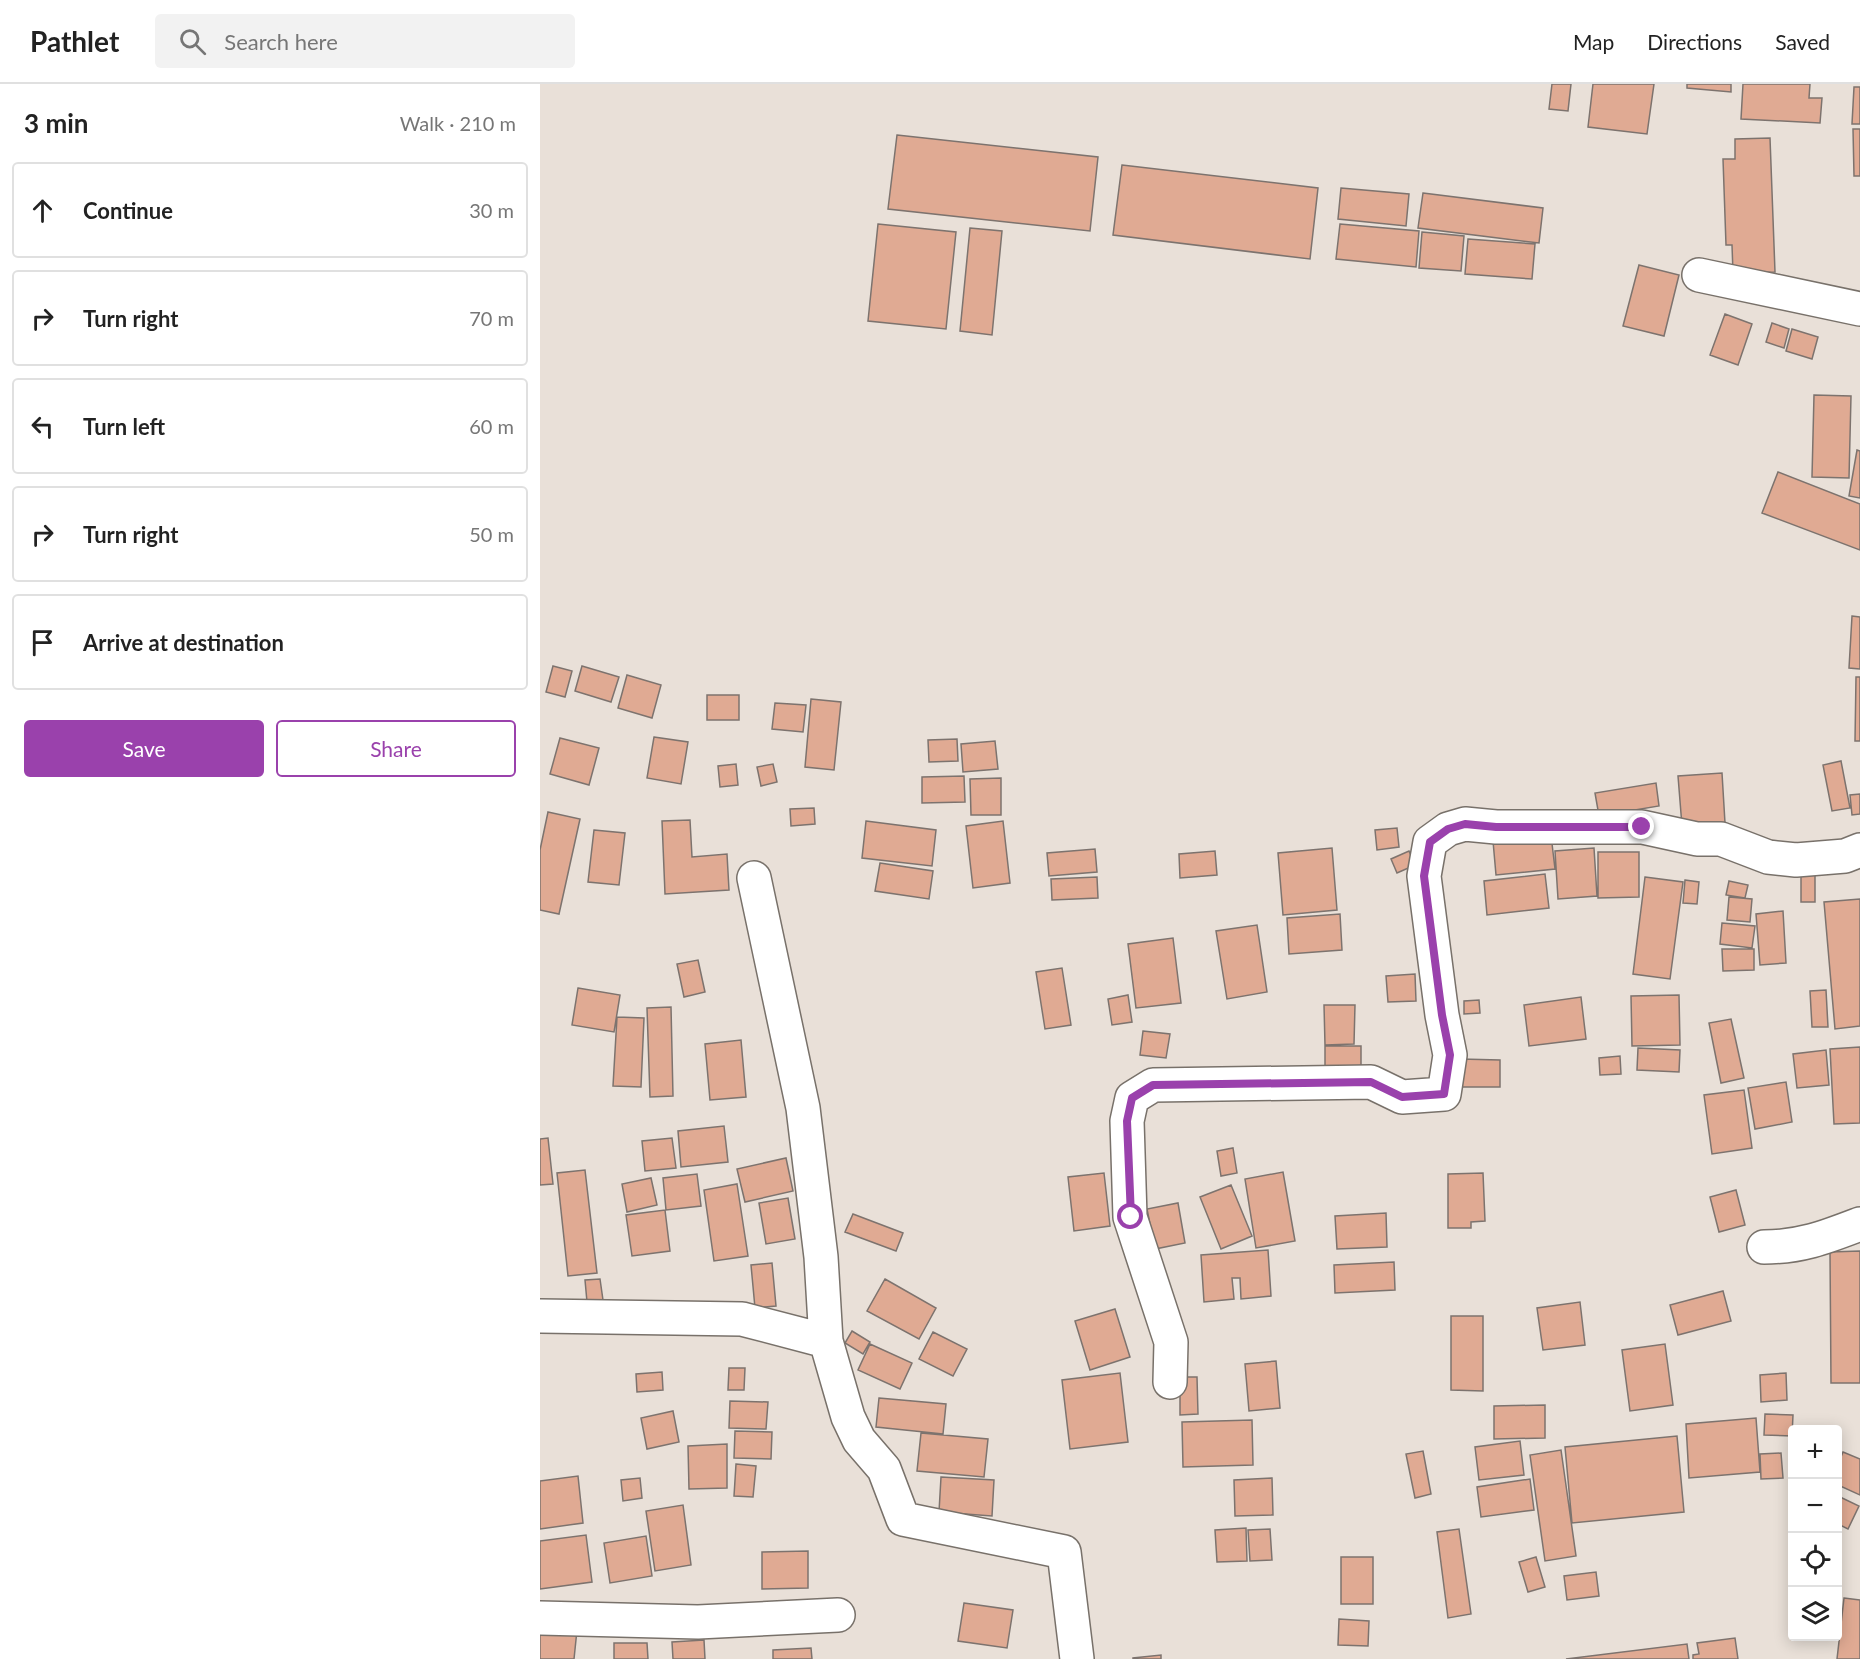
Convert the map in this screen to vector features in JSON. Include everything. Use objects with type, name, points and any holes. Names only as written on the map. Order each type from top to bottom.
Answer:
[{"type":"street","points":[[1699,275],[1860,309]]},
{"type":"street","points":[[1170,1382],[1172,1342],[1131,1217],[1127,1121],[1132,1098],[1153,1085],[1348,1082],[1371,1082],[1402,1097],[1444,1094],[1450,1055],[1442,1015],[1424,876],[1430,842],[1448,829],[1465,824],[1496,827],[1642,827],[1697,839],[1721,839],[1768,857],[1796,860],[1845,856],[1860,850]]},
{"type":"street","points":[[754,878],[803,1108],[821,1257],[826,1341],[848,1417],[859,1440],[884,1469],[903,1519],[1064,1552],[1077,1659]]},
{"type":"street","points":[[1764,1247],[1789,1247],[1860,1224]]},
{"type":"street","points":[[540,1316],[742,1319],[826,1341]]},
{"type":"street","points":[[540,1618],[698,1622],[838,1615]]},
{"type":"building","points":[[1552,84],[1571,84],[1568,111],[1549,109]]},
{"type":"building","points":[[1593,84],[1654,84],[1647,134],[1588,127]]},
{"type":"building","points":[[1687,84],[1731,84],[1731,92],[1687,88]]},
{"type":"building","points":[[1743,84],[1810,84],[1809,98],[1822,98],[1820,123],[1741,119]]},
{"type":"building","points":[[1854,87],[1860,87],[1860,124],[1852,124]]},
{"type":"building","points":[[1853,129],[1860,129],[1860,176],[1854,176]]},
{"type":"building","points":[[897,135],[1098,157],[1090,231],[888,209]]},
{"type":"building","points":[[1770,138],[1775,272],[1733,273],[1732,245],[1726,245],[1723,159],[1735,159],[1735,139]]},
{"type":"building","points":[[1122,165],[1318,188],[1310,259],[1113,235]]},
{"type":"building","points":[[1341,188],[1409,194],[1406,226],[1338,219]]},
{"type":"building","points":[[1423,193],[1543,208],[1539,243],[1418,228]]},
{"type":"building","points":[[878,224],[956,232],[946,329],[868,321]]},
{"type":"building","points":[[1340,224],[1419,231],[1416,267],[1336,259]]},
{"type":"building","points":[[970,228],[1002,231],[992,335],[960,331]]},
{"type":"building","points":[[1422,232],[1464,236],[1461,271],[1419,268]]},
{"type":"building","points":[[1468,239],[1535,244],[1532,279],[1465,274]]},
{"type":"building","points":[[1639,265],[1679,275],[1664,336],[1623,326]]},
{"type":"building","points":[[1725,314],[1752,324],[1738,365],[1710,355]]},
{"type":"building","points":[[1772,323],[1789,329],[1784,348],[1766,342]]},
{"type":"building","points":[[1792,329],[1818,337],[1812,359],[1786,351]]},
{"type":"building","points":[[1814,395],[1851,396],[1849,478],[1812,477]]},
{"type":"building","points":[[1857,450],[1860,451],[1860,498],[1849,496]]},
{"type":"building","points":[[1778,472],[1860,504],[1860,550],[1762,513]]},
{"type":"building","points":[[1852,616],[1860,617],[1860,669],[1849,668]]},
{"type":"building","points":[[553,666],[572,671],[565,697],[546,692]]},
{"type":"building","points":[[582,666],[619,677],[611,702],[575,691]]},
{"type":"building","points":[[627,675],[661,685],[652,718],[618,708]]},
{"type":"building","points":[[1856,677],[1860,677],[1860,741],[1855,741]]},
{"type":"building","points":[[707,695],[739,695],[739,720],[707,720]]},
{"type":"building","points":[[811,699],[841,702],[834,770],[805,767]]},
{"type":"building","points":[[775,703],[806,705],[803,732],[772,729]]},
{"type":"building","points":[[654,737],[688,742],[681,784],[647,778]]},
{"type":"building","points":[[560,738],[599,748],[589,785],[550,774]]},
{"type":"building","points":[[957,739],[958,761],[929,762],[928,740]]},
{"type":"building","points":[[995,741],[998,769],[963,772],[961,744]]},
{"type":"building","points":[[1841,761],[1850,808],[1832,811],[1823,765]]},
{"type":"building","points":[[736,764],[738,785],[720,787],[718,766]]},
{"type":"building","points":[[773,764],[777,782],[761,786],[757,767]]},
{"type":"building","points":[[1722,773],[1725,823],[1682,826],[1678,776]]},
{"type":"building","points":[[964,776],[965,802],[922,803],[922,777]]},
{"type":"building","points":[[1001,778],[1001,815],[971,815],[970,779]]},
{"type":"building","points":[[1656,783],[1659,806],[1599,816],[1595,793]]},
{"type":"building","points":[[1860,794],[1860,814],[1852,815],[1850,795]]},
{"type":"building","points":[[814,808],[815,824],[791,826],[790,809]]},
{"type":"building","points":[[548,812],[580,819],[559,914],[540,910],[540,850]]},
{"type":"building","points":[[690,820],[692,857],[727,854],[729,890],[665,894],[662,821]]},
{"type":"building","points":[[866,821],[936,830],[932,866],[862,858]]},
{"type":"building","points":[[1003,821],[1010,883],[973,888],[966,826]]},
{"type":"building","points":[[1397,828],[1399,847],[1377,850],[1375,830]]},
{"type":"building","points":[[594,830],[625,833],[619,885],[588,882]]},
{"type":"building","points":[[1551,835],[1555,869],[1496,875],[1493,841]]},
{"type":"building","points":[[1332,848],[1337,910],[1283,915],[1278,853]]},
{"type":"building","points":[[1594,848],[1597,896],[1558,899],[1555,851]]},
{"type":"building","points":[[1095,849],[1097,872],[1049,876],[1047,853]]},
{"type":"building","points":[[1215,851],[1217,875],[1180,878],[1179,854]]},
{"type":"building","points":[[1409,851],[1415,865],[1397,873],[1391,859]]},
{"type":"building","points":[[1598,852],[1639,852],[1639,897],[1598,898]]},
{"type":"building","points":[[880,863],[933,871],[929,899],[875,891]]},
{"type":"building","points":[[1545,874],[1549,908],[1487,915],[1484,881]]},
{"type":"building","points":[[1801,875],[1815,875],[1815,902],[1801,902]]},
{"type":"building","points":[[1097,877],[1098,898],[1052,900],[1051,879]]},
{"type":"building","points":[[1645,877],[1683,882],[1670,979],[1633,974]]},
{"type":"building","points":[[1685,880],[1699,882],[1697,904],[1683,903]]},
{"type":"building","points":[[1729,881],[1748,885],[1745,898],[1726,895]]},
{"type":"building","points":[[1729,897],[1752,899],[1750,922],[1727,920]]},
{"type":"building","points":[[1860,899],[1860,1026],[1835,1029],[1824,902]]},
{"type":"building","points":[[1783,911],[1786,963],[1760,965],[1756,914]]},
{"type":"building","points":[[1340,914],[1342,950],[1289,954],[1287,918]]},
{"type":"building","points":[[1722,923],[1755,926],[1752,948],[1720,944]]},
{"type":"building","points":[[1257,925],[1267,992],[1227,999],[1216,931]]},
{"type":"building","points":[[1173,938],[1181,1003],[1136,1008],[1128,944]]},
{"type":"building","points":[[1722,949],[1754,949],[1754,970],[1723,971]]},
{"type":"building","points":[[698,960],[705,992],[684,997],[677,964]]},
{"type":"building","points":[[1062,968],[1071,1025],[1045,1029],[1036,972]]},
{"type":"building","points":[[1415,974],[1416,1001],[1388,1002],[1386,976]]},
{"type":"building","points":[[578,988],[620,995],[614,1032],[572,1025]]},
{"type":"building","points":[[1826,990],[1828,1027],[1812,1027],[1810,991]]},
{"type":"building","points":[[1128,995],[1132,1022],[1112,1025],[1108,999]]},
{"type":"building","points":[[1679,995],[1680,1045],[1632,1046],[1631,996]]},
{"type":"building","points":[[1581,997],[1586,1039],[1529,1046],[1524,1005]]},
{"type":"building","points":[[1479,1000],[1480,1013],[1464,1014],[1464,1001]]},
{"type":"building","points":[[1324,1005],[1355,1005],[1354,1044],[1325,1045]]},
{"type":"building","points":[[671,1007],[673,1096],[650,1097],[647,1008]]},
{"type":"building","points":[[617,1017],[644,1018],[641,1087],[613,1086]]},
{"type":"building","points":[[1731,1019],[1744,1078],[1721,1083],[1709,1023]]},
{"type":"building","points":[[1143,1031],[1170,1034],[1166,1058],[1140,1055]]},
{"type":"building","points":[[741,1040],[746,1097],[710,1100],[705,1044]]},
{"type":"building","points":[[1325,1046],[1361,1046],[1361,1069],[1325,1070]]},
{"type":"building","points":[[1860,1047],[1860,1123],[1834,1124],[1830,1049]]},
{"type":"building","points":[[1638,1048],[1680,1050],[1679,1072],[1637,1070]]},
{"type":"building","points":[[1826,1050],[1829,1085],[1797,1088],[1793,1054]]},
{"type":"building","points":[[1620,1056],[1621,1074],[1600,1075],[1599,1058]]},
{"type":"building","points":[[1460,1059],[1500,1060],[1500,1087],[1460,1087]]},
{"type":"building","points":[[1786,1082],[1792,1122],[1755,1129],[1748,1088]]},
{"type":"building","points":[[1744,1090],[1752,1148],[1712,1154],[1704,1095]]},
{"type":"building","points":[[724,1126],[728,1162],[681,1167],[678,1131]]},
{"type":"building","points":[[548,1138],[553,1184],[540,1185],[540,1139]]},
{"type":"building","points":[[672,1138],[676,1168],[645,1171],[642,1141]]},
{"type":"building","points":[[1233,1148],[1237,1173],[1221,1176],[1217,1151]]},
{"type":"building","points":[[786,1158],[793,1191],[745,1202],[737,1169]]},
{"type":"building","points":[[585,1170],[597,1273],[568,1276],[557,1173]]},
{"type":"building","points":[[1283,1172],[1295,1241],[1256,1248],[1245,1179]]},
{"type":"building","points":[[1104,1173],[1110,1226],[1074,1231],[1068,1177]]},
{"type":"building","points":[[1483,1173],[1485,1221],[1471,1222],[1471,1228],[1448,1228],[1448,1174]]},
{"type":"building","points":[[697,1174],[701,1206],[666,1210],[663,1178]]},
{"type":"building","points":[[651,1178],[657,1205],[627,1212],[622,1184]]},
{"type":"building","points":[[737,1184],[748,1256],[714,1261],[704,1190]]},
{"type":"building","points":[[1231,1185],[1252,1236],[1221,1249],[1200,1197]]},
{"type":"building","points":[[1736,1190],[1745,1225],[1719,1232],[1710,1197]]},
{"type":"building","points":[[788,1198],[795,1239],[766,1244],[759,1203]]},
{"type":"building","points":[[1178,1203],[1185,1243],[1155,1249],[1147,1209]]},
{"type":"building","points":[[665,1210],[670,1251],[632,1256],[626,1215]]},
{"type":"building","points":[[1386,1213],[1387,1247],[1337,1249],[1335,1216]]},
{"type":"building","points":[[853,1214],[903,1233],[896,1251],[845,1232]]},
{"type":"building","points":[[1268,1250],[1271,1296],[1241,1299],[1240,1278],[1232,1278],[1234,1299],[1204,1302],[1201,1255]]},
{"type":"building","points":[[1860,1251],[1860,1383],[1831,1383],[1830,1252]]},
{"type":"building","points":[[1394,1262],[1395,1290],[1335,1293],[1334,1265]]},
{"type":"building","points":[[772,1263],[776,1306],[755,1308],[751,1265]]},
{"type":"building","points":[[600,1279],[603,1300],[587,1302],[585,1280]]},
{"type":"building","points":[[885,1279],[936,1308],[919,1339],[867,1311]]},
{"type":"building","points":[[1723,1291],[1731,1321],[1678,1335],[1670,1305]]},
{"type":"building","points":[[1580,1302],[1585,1345],[1543,1350],[1537,1308]]},
{"type":"building","points":[[1115,1309],[1130,1357],[1090,1370],[1075,1321]]},
{"type":"building","points":[[1451,1316],[1483,1316],[1483,1391],[1451,1390]]},
{"type":"building","points":[[852,1331],[870,1342],[863,1354],[845,1343]]},
{"type":"building","points":[[933,1332],[967,1349],[953,1376],[919,1359]]},
{"type":"building","points":[[870,1344],[912,1363],[900,1389],[858,1370]]},
{"type":"building","points":[[1665,1344],[1673,1405],[1630,1411],[1622,1350]]},
{"type":"building","points":[[1276,1361],[1280,1408],[1249,1411],[1245,1364]]},
{"type":"building","points":[[729,1368],[745,1368],[744,1390],[728,1390]]},
{"type":"building","points":[[662,1372],[663,1390],[637,1392],[636,1374]]},
{"type":"building","points":[[1120,1373],[1128,1442],[1070,1449],[1062,1380]]},
{"type":"building","points":[[1786,1373],[1787,1400],[1761,1402],[1760,1375]]},
{"type":"building","points":[[1180,1377],[1197,1377],[1198,1414],[1180,1415]]},
{"type":"building","points":[[879,1398],[946,1404],[943,1434],[876,1427]]},
{"type":"building","points":[[730,1401],[768,1402],[766,1429],[729,1428]]},
{"type":"building","points":[[1545,1405],[1545,1438],[1494,1439],[1494,1406]]},
{"type":"building","points":[[673,1411],[679,1442],[647,1449],[641,1418]]},
{"type":"building","points":[[1765,1414],[1793,1415],[1793,1425],[1788,1425],[1788,1436],[1764,1435]]},
{"type":"building","points":[[1756,1418],[1760,1472],[1689,1478],[1686,1424]]},
{"type":"building","points":[[1252,1420],[1253,1465],[1183,1467],[1182,1422]]},
{"type":"building","points":[[735,1431],[772,1432],[771,1459],[734,1458]]},
{"type":"building","points":[[921,1433],[988,1439],[984,1477],[917,1471]]},
{"type":"building","points":[[1677,1436],[1684,1512],[1572,1523],[1565,1447]]},
{"type":"building","points":[[1520,1441],[1524,1475],[1479,1480],[1475,1447]]},
{"type":"building","points":[[727,1444],[727,1488],[689,1489],[688,1446]]},
{"type":"building","points":[[1561,1450],[1576,1556],[1545,1561],[1530,1455]]},
{"type":"building","points":[[1423,1451],[1431,1494],[1415,1498],[1406,1454]]},
{"type":"building","points":[[1843,1452],[1860,1459],[1860,1495],[1842,1487]]},
{"type":"building","points":[[1781,1453],[1783,1478],[1761,1479],[1760,1454]]},
{"type":"building","points":[[736,1464],[756,1466],[753,1497],[734,1496]]},
{"type":"building","points":[[578,1476],[583,1523],[540,1529],[540,1481]]},
{"type":"building","points":[[941,1477],[994,1480],[992,1516],[939,1512]]},
{"type":"building","points":[[640,1478],[642,1498],[623,1501],[621,1480]]},
{"type":"building","points":[[1272,1478],[1273,1515],[1235,1516],[1234,1480]]},
{"type":"building","points":[[1530,1479],[1534,1510],[1481,1517],[1477,1487]]},
{"type":"building","points":[[1842,1498],[1859,1506],[1848,1529],[1842,1526]]},
{"type":"building","points":[[683,1505],[691,1565],[655,1571],[646,1511]]},
{"type":"building","points":[[1246,1528],[1247,1561],[1217,1562],[1215,1530]]},
{"type":"building","points":[[1270,1529],[1272,1560],[1250,1561],[1248,1530]]},
{"type":"building","points":[[1459,1529],[1471,1614],[1448,1618],[1437,1532]]},
{"type":"building","points":[[586,1535],[592,1582],[540,1589],[540,1541]]},
{"type":"building","points":[[646,1536],[652,1576],[610,1583],[604,1543]]},
{"type":"building","points":[[808,1551],[808,1588],[762,1589],[762,1552]]},
{"type":"building","points":[[1341,1557],[1373,1557],[1373,1604],[1341,1604]]},
{"type":"building","points":[[1536,1557],[1545,1587],[1528,1592],[1519,1562]]},
{"type":"building","points":[[1596,1572],[1599,1596],[1567,1600],[1564,1576]]},
{"type":"building","points":[[1844,1598],[1860,1600],[1860,1659],[1837,1659],[1839,1641],[1842,1641]]},
{"type":"building","points":[[964,1603],[1013,1610],[1007,1648],[958,1641]]},
{"type":"building","points":[[1339,1619],[1369,1621],[1368,1646],[1338,1645]]},
{"type":"building","points":[[540,1627],[577,1630],[574,1659],[540,1659]]},
{"type":"building","points":[[1735,1638],[1738,1659],[1693,1659],[1693,1655],[1699,1654],[1697,1643]]},
{"type":"building","points":[[704,1640],[705,1659],[673,1659],[672,1642]]},
{"type":"building","points":[[614,1643],[647,1643],[648,1659],[614,1659]]},
{"type":"building","points":[[1687,1644],[1689,1659],[1566,1659]]},
{"type":"building","points":[[811,1648],[812,1659],[773,1659],[773,1650]]},
{"type":"building","points":[[1161,1655],[1161,1659],[1133,1659],[1133,1658]]},
{"type":"route","points":[[1131,1217],[1127,1121],[1132,1098],[1153,1085],[1371,1082],[1402,1097],[1444,1094],[1450,1055],[1442,1015],[1424,876],[1430,842],[1448,829],[1465,824],[1496,827],[1642,827]]}]
